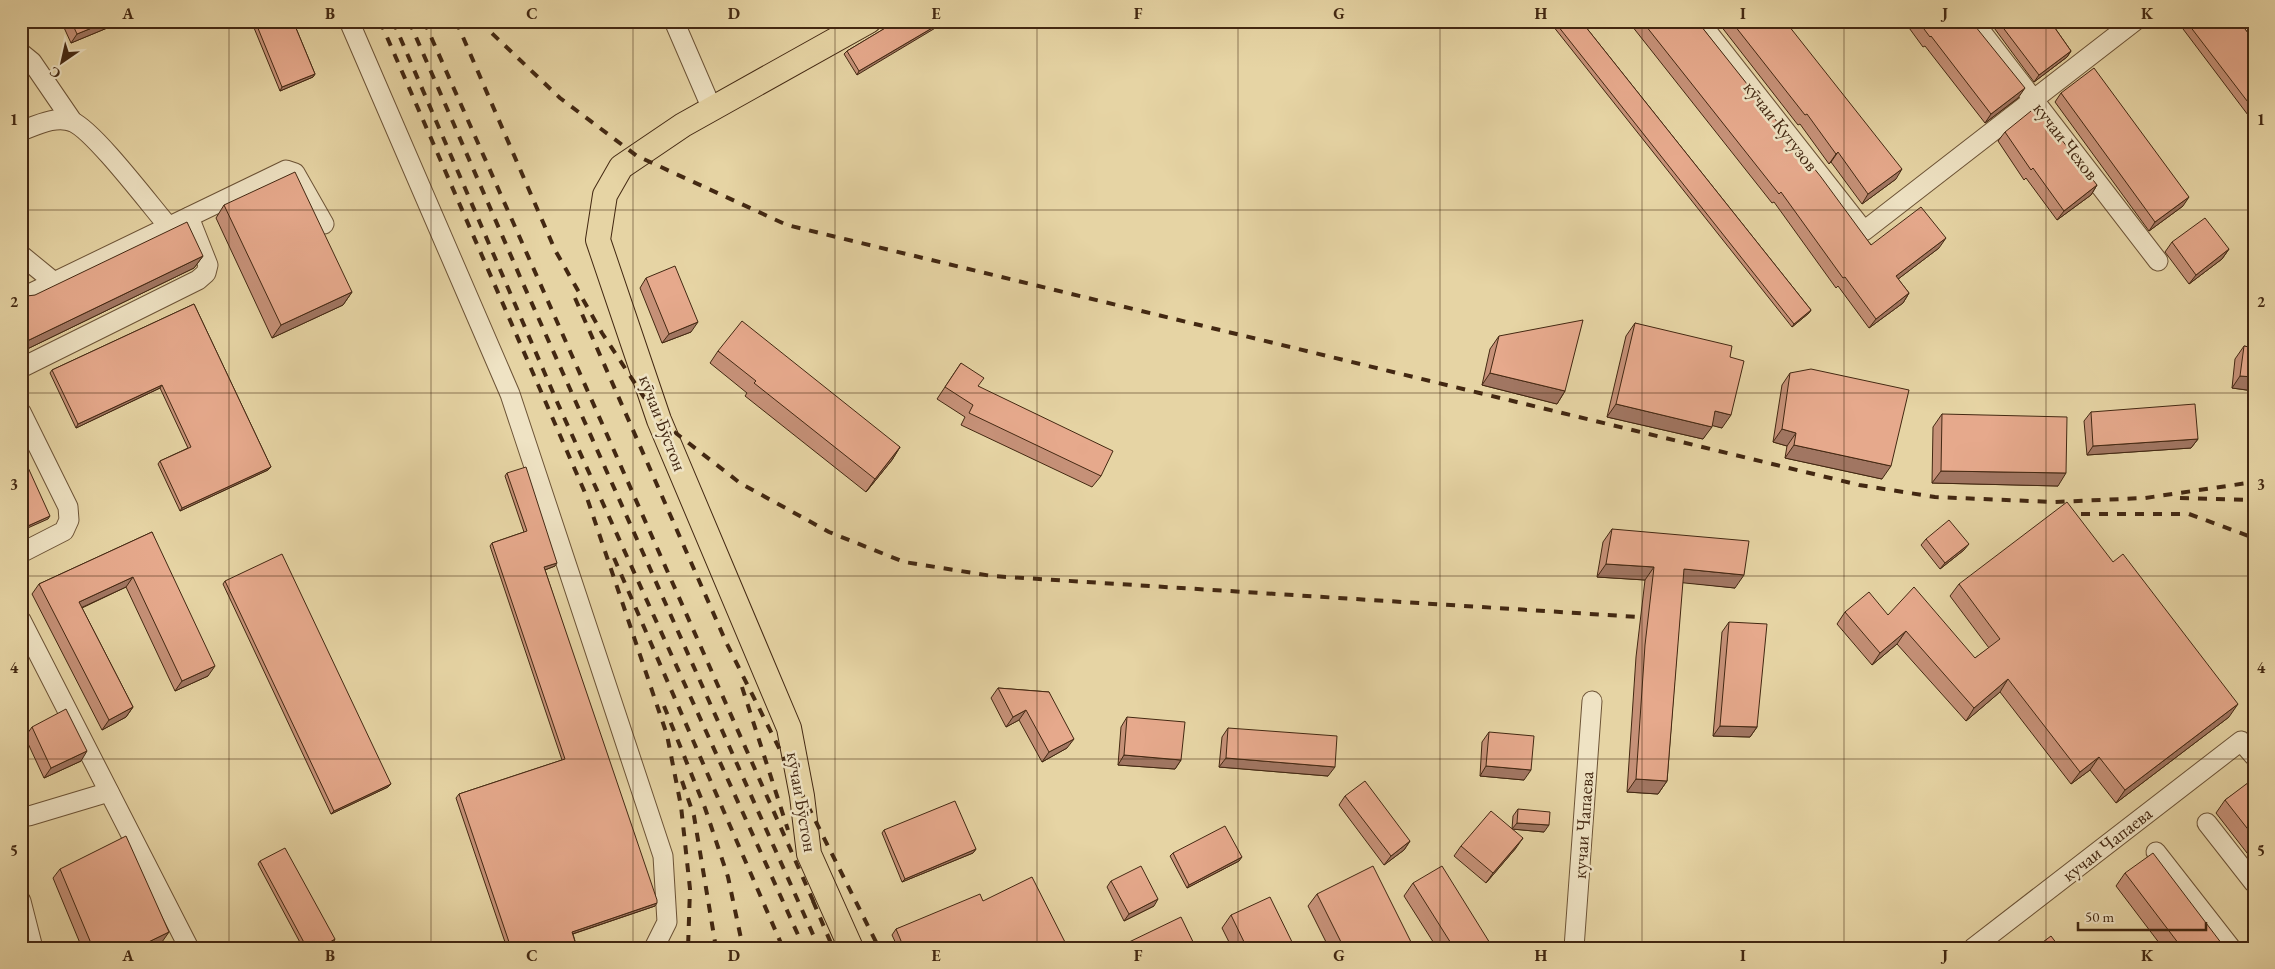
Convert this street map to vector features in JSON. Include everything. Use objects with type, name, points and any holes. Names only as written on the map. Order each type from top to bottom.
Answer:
[{"type":"main road","name":"кӯчаи Бӯстон","points":[[851,948],[809,854],[802,796],[789,728],[659,420],[598,240],[605,195],[621,167],[683,125],[869,21]]},
{"type":"street","points":[[349,21],[510,394],[663,856],[667,922],[654,948]]},
{"type":"street","points":[[674,21],[712,109]]},
{"type":"street","name":"кӯчаи Кутузов","points":[[1699,21],[1864,231],[2034,99]]},
{"type":"street","name":"кучаи Чехов","points":[[1973,21],[2158,261]]},
{"type":"street","points":[[2034,99],[2135,21]]},
{"type":"street","points":[[2244,21],[2254,34]]},
{"type":"street","points":[[21,53],[32,62],[73,122],[91,135],[170,226]]},
{"type":"street","points":[[21,131],[53,120],[73,122]]},
{"type":"street","points":[[21,298],[286,170],[295,173],[324,224]]},
{"type":"street","points":[[21,368],[198,280],[206,273],[208,265],[189,217]]},
{"type":"street","points":[[21,255],[54,282]]},
{"type":"street","points":[[21,412],[68,507],[69,520],[64,531],[21,554]]},
{"type":"street","points":[[21,620],[189,948]]},
{"type":"street","name":"кучаи Чапаева","points":[[1574,948],[1592,702]]},
{"type":"street","name":"кучаи Чапаева","points":[[1973,948],[2241,741],[2254,756]]},
{"type":"street","points":[[21,813],[29,816],[109,792]]},
{"type":"street","points":[[2207,823],[2254,883]]},
{"type":"street","points":[[2156,852],[2231,948]]},
{"type":"street","points":[[21,901],[33,948]]},
{"type":"building","points":[[71,21],[109,21],[77,34]]},
{"type":"building","points":[[255,21],[293,21],[315,74],[282,87]]},
{"type":"building","points":[[897,21],[944,21],[859,71],[847,51]]},
{"type":"building","points":[[1554,21],[1581,21],[1811,310],[1794,324]]},
{"type":"building","points":[[1642,21],[1697,21],[1821,177],[1871,245],[1921,207],[1946,238],[1896,276],[1909,293],[1876,319],[1845,277],[1843,278],[1781,192],[1779,194]]},
{"type":"building","points":[[1731,21],[1785,21],[1902,169],[1868,194],[1838,152],[1836,154],[1807,114],[1805,115]]},
{"type":"building","points":[[1918,21],[1971,21],[2025,88],[1991,114]]},
{"type":"building","points":[[1998,21],[2050,21],[2071,51],[2039,75]]},
{"type":"building","points":[[2186,21],[2239,21],[2254,41],[2254,110]]},
{"type":"building","points":[[2094,68],[2189,197],[2155,222],[2061,93]]},
{"type":"building","points":[[2036,107],[2097,185],[2064,211],[2033,168],[2031,170],[2005,132]]},
{"type":"building","points":[[295,172],[352,292],[281,325],[224,205]]},
{"type":"building","points":[[2205,218],[2229,249],[2196,275],[2172,242]]},
{"type":"building","points":[[187,222],[203,256],[27,341],[21,328],[21,299],[35,295]]},
{"type":"building","points":[[675,266],[698,322],[669,334],[646,278]]},
{"type":"building","points":[[194,304],[271,467],[182,508],[160,461],[191,447],[162,385],[78,424],[52,370]]},
{"type":"building","points":[[1583,320],[1565,391],[1490,373],[1499,336]]},
{"type":"building","points":[[742,321],[900,447],[875,479],[754,383],[756,381],[718,351]]},
{"type":"building","points":[[1635,323],[1732,346],[1730,357],[1744,361],[1731,415],[1715,411],[1712,427],[1616,404]]},
{"type":"building","points":[[2244,346],[2254,348],[2254,377],[2240,376]]},
{"type":"building","points":[[961,363],[984,378],[978,386],[1113,451],[1101,476],[969,413],[973,405],[945,387]]},
{"type":"building","points":[[1811,369],[1909,390],[1891,466],[1794,445],[1796,433],[1782,429],[1790,373]]},
{"type":"building","points":[[2195,404],[2198,439],[2093,446],[2091,412]]},
{"type":"building","points":[[1942,414],[2067,417],[2066,473],[1941,471]]},
{"type":"building","points":[[21,452],[50,516],[21,529]]},
{"type":"building","points":[[526,467],[557,563],[544,567],[657,900],[657,903],[572,932],[577,948],[511,948],[459,794],[565,759],[492,543],[527,531],[507,473]]},
{"type":"building","points":[[2067,502],[2113,562],[2123,554],[2238,704],[2125,790],[2099,757],[2080,772],[2008,679],[1974,708],[1906,631],[1880,653],[1845,612],[1869,592],[1888,615],[1914,587],[1975,658],[2000,639],[1959,584]]},
{"type":"building","points":[[1949,520],[1969,544],[1945,563],[1926,539]]},
{"type":"building","points":[[1612,529],[1749,541],[1744,575],[1684,569],[1667,781],[1636,779],[1645,645],[1654,567],[1606,564]]},
{"type":"building","points":[[152,532],[215,666],[182,681],[133,577],[79,602],[133,707],[109,720],[39,584]]},
{"type":"building","points":[[282,554],[391,784],[334,811],[225,581]]},
{"type":"building","points":[[1729,622],[1767,624],[1757,727],[1720,726]]},
{"type":"building","points":[[998,688],[1049,692],[1074,739],[1049,752],[1026,710],[1013,717]]},
{"type":"building","points":[[66,709],[87,751],[51,768],[32,727]]},
{"type":"building","points":[[1127,717],[1185,722],[1181,760],[1124,755]]},
{"type":"building","points":[[1228,728],[1337,736],[1335,767],[1226,758]]},
{"type":"building","points":[[1489,732],[1534,736],[1531,770],[1486,766]]},
{"type":"building","points":[[2254,780],[2254,837],[2225,800]]},
{"type":"building","points":[[1365,781],[1410,841],[1391,856],[1345,796]]},
{"type":"building","points":[[955,801],[976,849],[905,879],[884,830]]},
{"type":"building","points":[[1518,809],[1550,812],[1549,825],[1517,823]]},
{"type":"building","points":[[1491,811],[1523,838],[1493,873],[1461,846]]},
{"type":"building","points":[[1225,826],[1242,857],[1189,885],[1173,853]]},
{"type":"building","points":[[126,836],[169,932],[136,948],[93,948],[60,869]]},
{"type":"building","points":[[285,848],[335,939],[320,948],[307,948],[260,861]]},
{"type":"building","points":[[2153,853],[2225,948],[2182,948],[2125,873]]},
{"type":"building","points":[[1141,866],[1158,899],[1129,914],[1111,881]]},
{"type":"building","points":[[1373,866],[1414,948],[1344,948],[1317,894]]},
{"type":"building","points":[[1442,866],[1493,948],[1454,948],[1413,883]]},
{"type":"building","points":[[1032,877],[1068,948],[904,948],[896,929],[980,894],[983,901]]},
{"type":"building","points":[[1270,897],[1295,948],[1247,948],[1231,915]]},
{"type":"building","points":[[1181,917],[1196,948],[1129,948],[1127,943]]},
{"type":"building","points":[[2051,936],[2060,948],[2035,948]]},
{"type":"railway","points":[[380,21],[586,495],[667,735],[681,806],[690,889],[688,948]]},
{"type":"railway","points":[[393,21],[558,404],[804,948]]},
{"type":"railway","points":[[409,21],[521,279],[819,948]]},
{"type":"railway","points":[[424,21],[815,905]]},
{"type":"railway","points":[[456,21],[555,250],[602,333],[659,420],[740,483],[829,532],[904,562],[992,576],[1639,617]]},
{"type":"railway","points":[[479,21],[560,98],[637,156],[787,225],[1859,485],[1935,497],[2054,502],[2145,498],[2254,482]]},
{"type":"railway","points":[[575,298],[726,642],[879,948]]},
{"type":"railway","points":[[2180,498],[2254,500]]},
{"type":"railway","points":[[2063,514],[2189,514],[2254,538]]},
{"type":"railway","points":[[614,558],[783,948]]},
{"type":"railway","points":[[742,687],[788,830]]},
{"type":"railway","points":[[664,706],[705,808],[728,877],[743,948]]},
{"type":"railway","points":[[682,781],[694,816],[716,948]]},
{"type":"railway","points":[[813,901],[833,948]]}]
